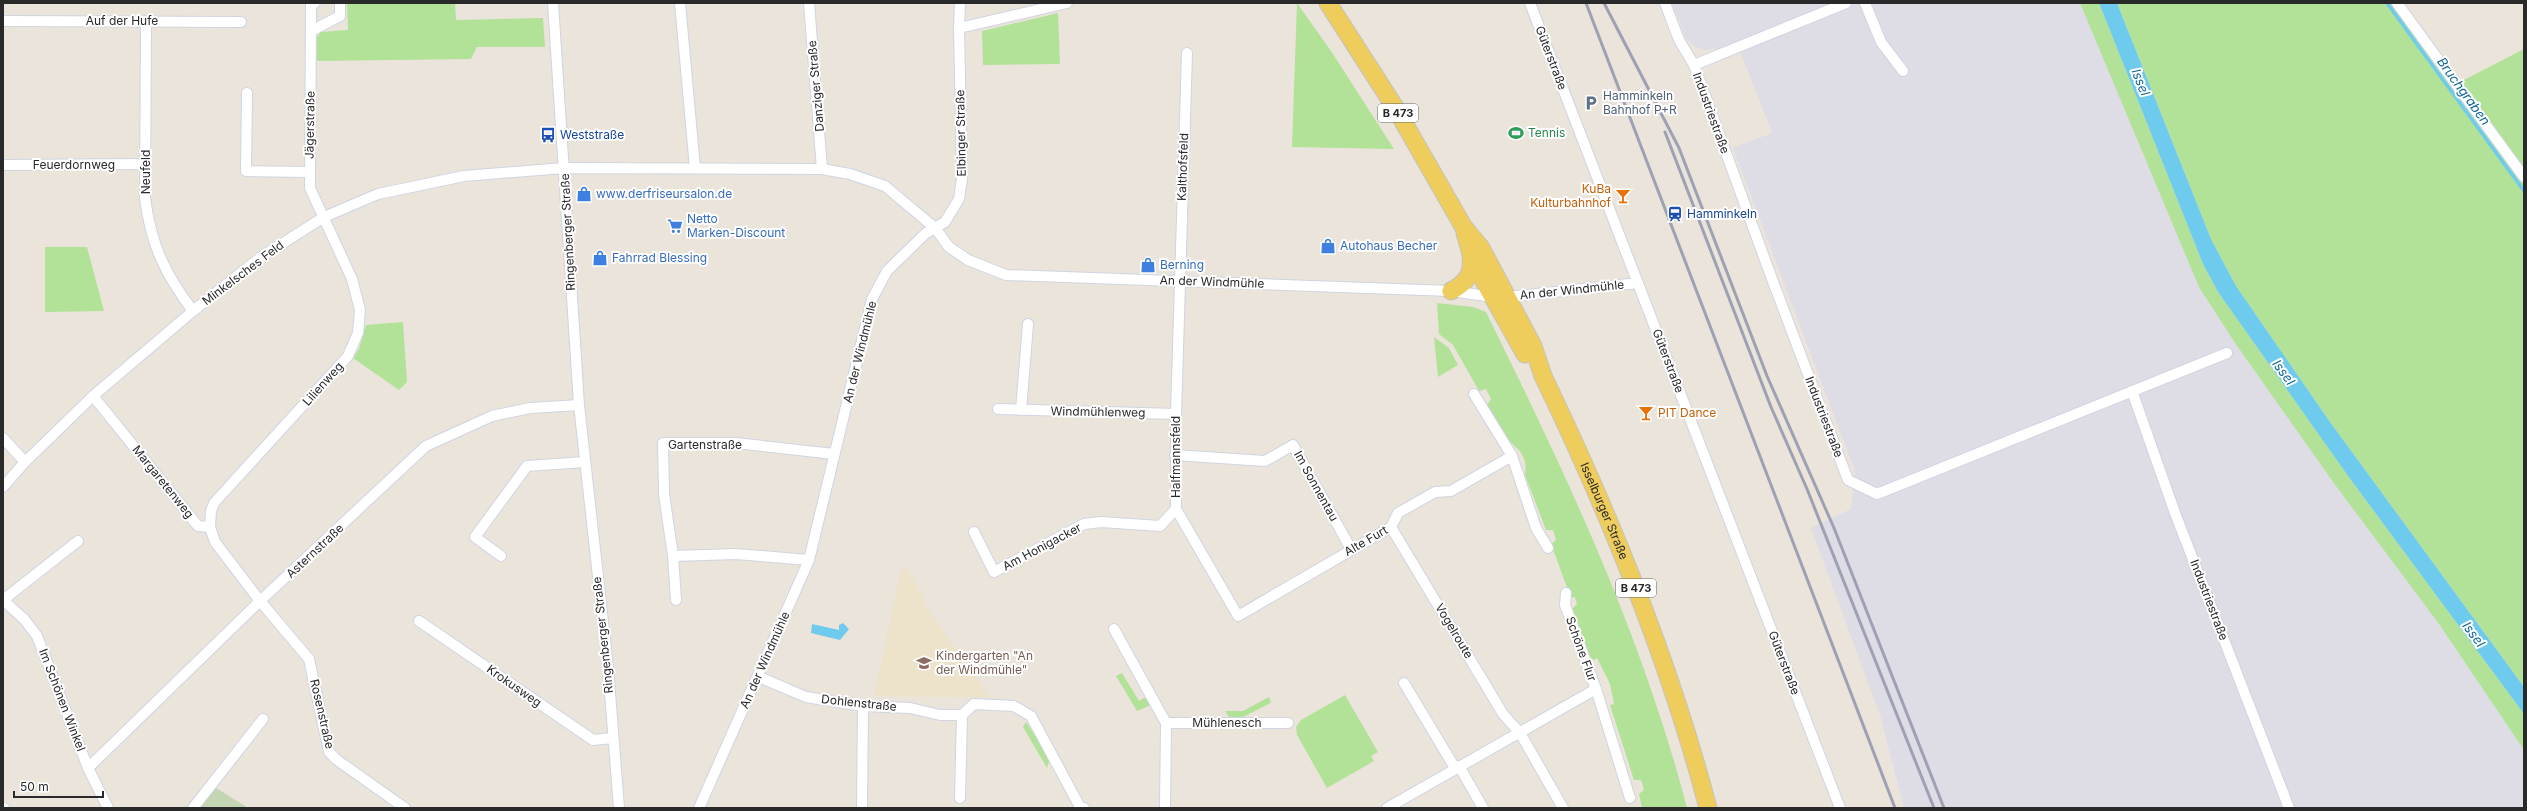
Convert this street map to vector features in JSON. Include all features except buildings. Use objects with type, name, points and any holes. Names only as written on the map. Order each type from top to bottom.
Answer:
[{"type":"main road","name":"Isselburger Straße","points":[[1328,3],[1396,108],[1463,226],[1481,248],[1500,297]]},
{"type":"main road","name":"Isselburger Straße","points":[[1463,226],[1471,254],[1533,346],[1542,376],[1636,588],[1689,735],[1708,808]]},
{"type":"main road","name":"B 473","points":[[1451,292],[1464,284],[1470,274],[1471,254]]},
{"type":"street","name":"Jägerstraße","points":[[315,3],[311,3],[309,172],[310,188],[324,217]]},
{"type":"street","points":[[311,31],[340,16],[340,3]]},
{"type":"street","name":"Ringenberger Straße","points":[[553,3],[579,404],[608,667],[619,808]]},
{"type":"street","points":[[680,3],[695,168]]},
{"type":"street","name":"Danziger Straße","points":[[809,3],[822,169]]},
{"type":"street","name":"Elbinger Straße","points":[[935,228],[945,222],[953,211],[959,199],[962,179],[959,28],[960,3]]},
{"type":"street","points":[[959,28],[1067,3]]},
{"type":"street","name":"Güterstraße","points":[[1530,3],[1840,808]]},
{"type":"street","name":"Industriestraße","points":[[1665,3],[1679,40],[1694,65],[1848,480],[1877,494],[2227,353]]},
{"type":"street","name":"Industriestraße","points":[[1694,65],[1846,3]]},
{"type":"street","points":[[1865,3],[1881,42],[1903,71]]},
{"type":"street","points":[[2398,3],[2524,177]]},
{"type":"street","name":"Auf der Hufe","points":[[3,21],[241,22]]},
{"type":"street","name":"Neufeld","points":[[146,21],[145,164],[148,220],[158,254],[174,285],[193,311]]},
{"type":"street","name":"Kalthofsfeld","points":[[1179,281],[1187,53]]},
{"type":"street","points":[[247,93],[246,171],[309,172]]},
{"type":"street","name":"Feuerdornweg","points":[[3,165],[145,164]]},
{"type":"street","points":[[564,168],[822,169],[850,174],[885,186],[935,228]]},
{"type":"street","name":"Minkelsches Feld","points":[[3,486],[25,462],[93,396],[193,311],[260,257],[324,217],[378,194],[403,188],[479,174],[564,168]]},
{"type":"street","name":"Lilienweg","points":[[210,526],[211,511],[214,503],[348,356],[358,333],[360,310],[352,279],[324,217]]},
{"type":"street","name":"An der Windmühle","points":[[699,808],[809,560],[872,300],[888,271],[926,233],[935,228],[949,247],[968,260],[1006,275],[1451,292],[1500,297],[1638,283]]},
{"type":"street","name":"Halfmannsfeld","points":[[1179,281],[1175,456],[1176,508],[1238,616]]},
{"type":"street","points":[[1021,410],[1028,324]]},
{"type":"street","name":"Industriestraße","points":[[2132,391],[2175,513],[2289,808]]},
{"type":"street","points":[[1474,394],[1512,456],[1536,528],[1548,548]]},
{"type":"street","name":"Margaretenweg","points":[[93,396],[198,526],[210,526]]},
{"type":"street","name":"Asternstraße","points":[[88,768],[260,601],[426,446],[492,416],[530,408],[579,404]]},
{"type":"street","name":"Windmühlenweg","points":[[998,409],[1176,414]]},
{"type":"street","points":[[3,438],[25,462]]},
{"type":"street","name":"Gartenstraße","points":[[676,600],[673,556],[664,494],[663,443],[736,443],[834,454]]},
{"type":"street","name":"Im Sonnentau","points":[[1175,456],[1265,461],[1293,445],[1351,549]]},
{"type":"street","name":"Alte Furt","points":[[1238,616],[1391,527],[1398,513],[1435,492],[1451,491],[1512,456]]},
{"type":"street","points":[[501,556],[475,537],[527,466],[585,462]]},
{"type":"street","name":"Am Honigacker","points":[[974,532],[994,572],[1084,524],[1101,522],[1160,526],[1176,508]]},
{"type":"street","points":[[210,526],[220,550],[260,601]]},
{"type":"street","name":"Vogelroute","points":[[1391,527],[1503,714],[1520,733]]},
{"type":"street","name":"Im Schönen Winkel","points":[[78,542],[3,600],[24,619],[40,641],[88,768],[108,808]]},
{"type":"street","points":[[673,556],[736,554],[809,560]]},
{"type":"street","name":"Schöne Flur","points":[[1387,808],[1457,767],[1596,690],[1565,605],[1566,593]]},
{"type":"street","name":"Rosenstraße","points":[[260,601],[309,659],[329,752],[337,760],[405,808]]},
{"type":"street","name":"Krokusweg","points":[[419,621],[593,740],[613,738]]},
{"type":"street","points":[[1114,628],[1166,723],[1164,808]]},
{"type":"street","name":"Dohlenstraße","points":[[758,677],[806,697],[863,706],[910,708],[940,715],[962,715]]},
{"type":"street","points":[[1404,683],[1483,808]]},
{"type":"street","points":[[1596,690],[1630,798]]},
{"type":"street","points":[[960,798],[962,715],[974,704],[992,704],[1014,706],[1031,716],[1080,807],[1084,808]]},
{"type":"street","points":[[862,808],[863,706]]},
{"type":"street","points":[[193,808],[263,719]]},
{"type":"street","name":"Mühlenesch","points":[[1166,723],[1288,723]]},
{"type":"street","points":[[1520,733],[1563,808]]},
{"type":"shaded area","points":[[1672,3],[2080,3],[2129,117],[2235,343],[2333,482],[2439,624],[2524,750],[2524,808],[1904,808],[1881,718],[1811,528],[1851,509],[1855,471],[1733,148],[1772,133],[1740,51],[1720,58],[1716,48],[1704,50],[1694,46],[1686,39]]},
{"type":"shaded area","name":"Kindergarten \"An der Windmühle\"","points":[[905,568],[909,570],[930,612],[990,698],[874,696],[901,570]]},
{"type":"green space","points":[[347,3],[455,3],[456,20],[543,18],[545,47],[477,47],[471,59],[317,61],[317,37],[321,32],[348,30]]},
{"type":"green space","points":[[1297,3],[1331,51],[1394,149],[1292,147]]},
{"type":"green space","points":[[2080,3],[2099,3],[2203,264],[2218,292],[2348,476],[2524,714],[2524,750],[2439,624],[2333,482],[2235,343],[2199,287]]},
{"type":"green space","points":[[2117,3],[2393,3],[2524,182],[2524,687],[2330,422],[2236,286],[2211,239]]},
{"type":"green space","points":[[1058,13],[1060,64],[983,65],[982,31]]},
{"type":"green space","points":[[2524,49],[2524,170],[2460,82]]},
{"type":"green space","points":[[45,247],[87,247],[104,311],[45,312]]},
{"type":"green space","points":[[1437,303],[1473,307],[1486,312],[1572,493],[1599,555],[1648,680],[1669,743],[1687,808],[1642,808],[1639,794],[1644,790],[1641,780],[1634,780],[1610,705],[1614,704],[1610,684],[1597,658],[1594,660],[1590,658],[1573,613],[1572,609],[1577,604],[1575,597],[1571,598],[1551,544],[1556,540],[1553,530],[1546,530],[1525,475],[1525,462],[1521,452],[1505,436],[1485,408],[1491,399],[1486,389],[1479,391],[1453,345],[1439,334]]},
{"type":"green space","points":[[403,322],[407,382],[399,390],[353,358],[359,349],[366,325]]},
{"type":"green space","points":[[1434,337],[1449,348],[1458,365],[1438,377]]},
{"type":"green space","points":[[1122,673],[1139,701],[1146,697],[1151,705],[1137,711],[1116,676]]},
{"type":"green space","points":[[1345,695],[1378,752],[1371,756],[1374,761],[1327,788],[1297,735],[1296,727],[1301,720]]},
{"type":"green space","points":[[1269,697],[1271,702],[1269,704],[1243,717],[1229,717],[1225,711],[1243,711]]},
{"type":"green space","points":[[1026,722],[1050,758],[1047,768],[1023,727]]},
{"type":"green space","points":[[213,786],[248,808],[195,808]]},
{"type":"water","name":"Issel","points":[[2099,3],[2117,3],[2211,239],[2236,286],[2330,422],[2524,687],[2524,714],[2348,476],[2218,292],[2203,264]]},
{"type":"water","points":[[843,623],[849,629],[840,640],[811,633],[812,624],[839,630],[839,625]]},
{"type":"waterway","name":"Bruchgraben","points":[[2387,3],[2524,191]]},
{"type":"railway","points":[[1586,3],[1895,808]]},
{"type":"railway","points":[[1604,3],[1679,148],[1767,376],[1834,528],[1944,808]]},
{"type":"railway","points":[[1665,132],[1771,407],[1807,489],[1934,808]]},
{"type":"place","name":"Hamminkeln Bahnhof P+R","points":[[1591,103]]},
{"type":"place","name":"Tennis","points":[[1516,133]]},
{"type":"place","name":"Weststraße","points":[[548,135]]},
{"type":"place","name":"www.derfriseursalon.de","points":[[584,194]]},
{"type":"place","name":"KuBa Kulturbahnhof","points":[[1623,196]]},
{"type":"place","name":"Hamminkeln","points":[[1675,214]]},
{"type":"place","name":"Netto Marken-Discount","points":[[675,226]]},
{"type":"place","name":"Autohaus Becher","points":[[1328,246]]},
{"type":"place","name":"Fahrrad Blessing","points":[[600,258]]},
{"type":"place","name":"Berning","points":[[1148,265]]},
{"type":"place","name":"PIT Dance","points":[[1646,413]]},
{"type":"place","name":"Kindergarten \"An der Windmühle\"","points":[[924,663]]}]
